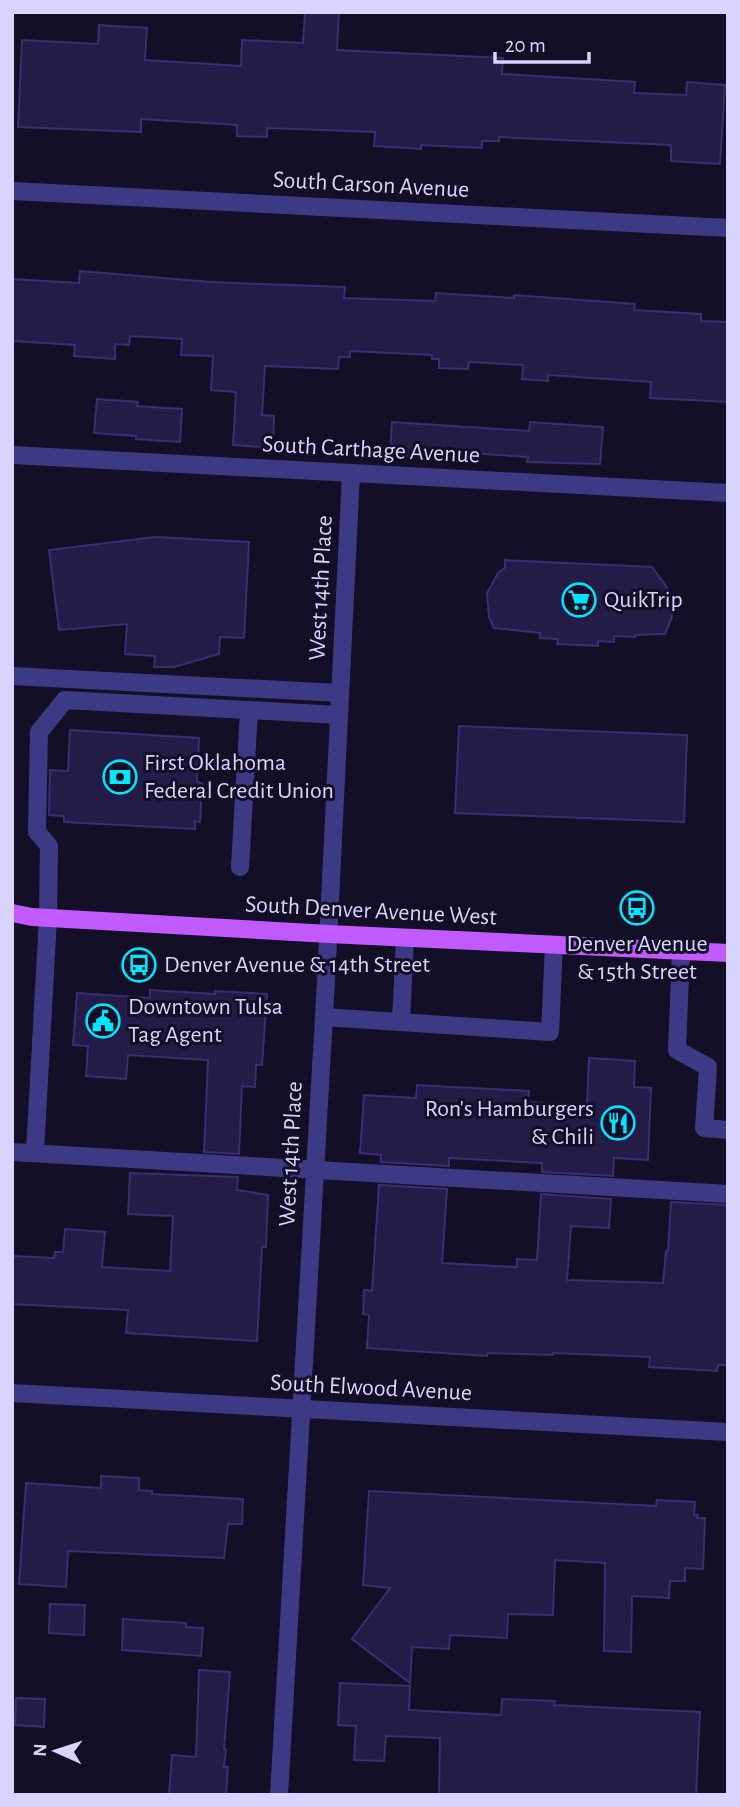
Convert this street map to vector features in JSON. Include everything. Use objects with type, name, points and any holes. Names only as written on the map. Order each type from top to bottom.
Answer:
[{"type":"main road","name":"South Denver Avenue West","points":[[12,914],[329,934],[728,953]]},
{"type":"street","name":"South Carson Avenue","points":[[12,191],[728,228]]},
{"type":"street","name":"South Carthage Avenue","points":[[12,455],[728,493]]},
{"type":"street","name":"West 14th Place","points":[[279,1795],[329,934],[351,474]]},
{"type":"street","points":[[12,676],[340,693]]},
{"type":"street","points":[[35,1152],[48,918],[48,846],[37,832],[39,732],[65,700],[339,715]]},
{"type":"street","points":[[240,867],[249,710]]},
{"type":"street","points":[[401,1022],[405,938]]},
{"type":"street","points":[[324,1017],[550,1032],[554,945]]},
{"type":"street","points":[[681,951],[677,1050],[708,1067],[704,1128],[728,1130]]},
{"type":"street","points":[[12,1152],[728,1194]]},
{"type":"street","name":"South Elwood Avenue","points":[[12,1393],[728,1432]]},
{"type":"building","points":[[305,12],[339,12],[337,50],[503,58],[502,74],[635,82],[634,93],[686,95],[687,82],[725,85],[720,164],[671,161],[671,145],[499,137],[499,141],[482,141],[482,148],[421,145],[421,149],[374,146],[375,132],[267,128],[267,137],[237,136],[237,125],[141,119],[141,132],[18,127],[22,40],[98,44],[99,25],[147,28],[145,60],[241,66],[242,40],[303,43]]},
{"type":"building","points":[[80,271],[210,282],[345,287],[344,298],[435,301],[436,293],[514,298],[514,295],[635,304],[634,310],[701,314],[701,321],[728,322],[728,402],[650,398],[651,382],[548,375],[548,381],[522,379],[523,365],[469,362],[468,369],[439,368],[439,359],[432,359],[432,355],[350,351],[350,357],[339,357],[338,369],[265,366],[262,415],[274,416],[273,448],[233,445],[236,392],[211,390],[213,356],[181,355],[182,339],[130,336],[129,345],[115,344],[115,359],[74,356],[75,345],[12,341],[12,279],[79,283]]},
{"type":"building","points":[[97,399],[138,402],[137,406],[182,409],[180,442],[94,433]]},
{"type":"building","points":[[392,422],[529,431],[530,422],[603,427],[600,464],[527,462],[528,457],[425,450],[424,457],[390,455]]},
{"type":"building","points":[[155,537],[249,542],[244,638],[220,637],[219,654],[174,667],[154,667],[155,656],[125,654],[127,624],[59,630],[49,550]]},
{"type":"building","name":"QuikTrip","points":[[505,560],[652,567],[670,595],[672,617],[665,634],[614,636],[614,642],[598,641],[598,646],[557,644],[558,639],[540,638],[540,633],[494,628],[489,617],[487,593],[498,573],[505,568]]},
{"type":"building","points":[[459,726],[687,735],[684,822],[455,813]]},
{"type":"building","name":"First Oklahoma Federal Credit Union","points":[[70,730],[199,738],[197,782],[202,783],[200,822],[195,821],[195,829],[64,822],[64,816],[49,815],[50,770],[68,771]]},
{"type":"building","points":[[150,990],[267,994],[262,1065],[256,1065],[255,1087],[242,1086],[239,1154],[204,1152],[208,1060],[128,1055],[126,1079],[86,1076],[88,1046],[73,1045],[77,993],[150,998]]},
{"type":"building","points":[[589,1058],[635,1061],[634,1087],[651,1088],[648,1160],[614,1158],[613,1176],[542,1172],[542,1163],[449,1158],[449,1166],[381,1162],[381,1155],[360,1153],[364,1095],[416,1098],[417,1085],[529,1091],[528,1102],[587,1105]]},
{"type":"building","points":[[130,1173],[238,1177],[237,1190],[268,1195],[257,1341],[126,1333],[128,1310],[12,1304],[12,1256],[54,1258],[55,1252],[63,1252],[65,1229],[105,1232],[102,1267],[170,1271],[173,1216],[128,1214]]},
{"type":"building","points":[[379,1185],[447,1189],[442,1263],[517,1267],[517,1259],[537,1260],[541,1194],[611,1199],[609,1228],[571,1226],[567,1280],[663,1283],[671,1202],[728,1205],[728,1365],[718,1365],[717,1371],[649,1367],[650,1357],[553,1353],[488,1353],[487,1356],[367,1348],[369,1315],[363,1314],[364,1290],[372,1291]]},
{"type":"building","points":[[101,1476],[139,1478],[139,1490],[152,1491],[152,1494],[243,1499],[242,1524],[228,1524],[224,1558],[68,1551],[66,1587],[19,1584],[26,1483],[101,1488]]},
{"type":"building","points":[[369,1491],[656,1506],[657,1500],[695,1502],[694,1515],[698,1515],[697,1518],[705,1518],[703,1569],[685,1568],[685,1581],[670,1581],[669,1598],[632,1596],[631,1652],[604,1651],[605,1563],[555,1560],[553,1615],[508,1614],[507,1638],[450,1635],[449,1649],[412,1647],[410,1683],[352,1639],[390,1588],[363,1585]]},
{"type":"building","points":[[50,1604],[85,1605],[84,1635],[49,1633]]},
{"type":"building","points":[[123,1619],[186,1623],[186,1627],[203,1628],[201,1656],[122,1650]]},
{"type":"building","points":[[199,1670],[230,1672],[224,1749],[224,1767],[228,1767],[226,1795],[169,1795],[172,1755],[196,1757]]},
{"type":"building","points":[[340,1683],[410,1686],[409,1710],[501,1715],[502,1699],[555,1701],[554,1705],[700,1712],[696,1795],[439,1795],[440,1738],[386,1736],[384,1761],[354,1760],[356,1726],[338,1725]]},
{"type":"building","points":[[16,1698],[45,1699],[44,1727],[15,1725]]},
{"type":"place","name":"QuikTrip","points":[[579,600]]},
{"type":"place","name":"First Oklahoma Federal Credit Union","points":[[120,777]]},
{"type":"place","name":"Denver Avenue & 15th Street","points":[[637,908]]},
{"type":"place","name":"Denver Avenue & 14th Street","points":[[139,965]]},
{"type":"place","name":"Downtown Tulsa Tag Agent","points":[[103,1021]]},
{"type":"place","name":"Ron's Hamburgers & Chili","points":[[618,1123]]}]
